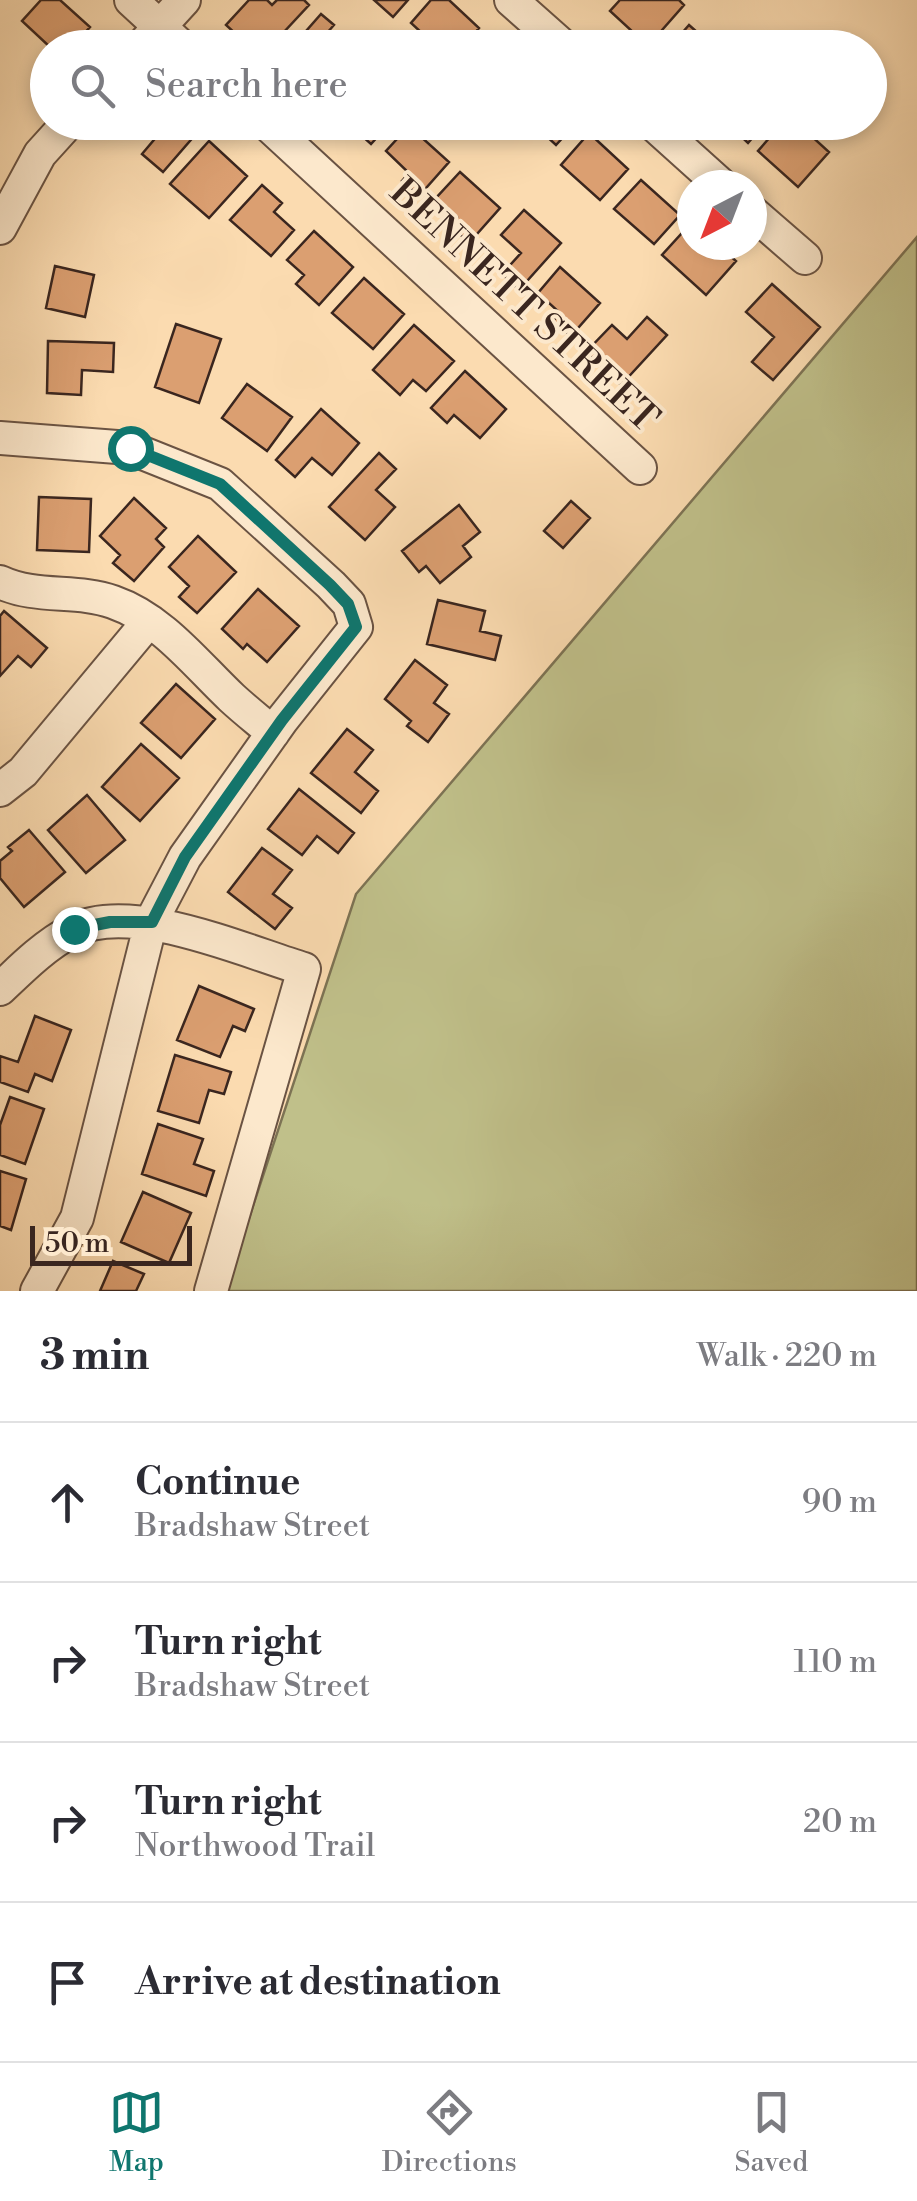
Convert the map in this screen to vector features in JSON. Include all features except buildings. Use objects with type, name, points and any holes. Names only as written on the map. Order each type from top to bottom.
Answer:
[{"type":"street","points":[[131,0],[154,30]]},
{"type":"street","points":[[167,30],[184,0]]},
{"type":"street","points":[[512,0],[546,30]]},
{"type":"street","points":[[0,228],[40,154],[53,140]]},
{"type":"street","name":"BENNETT STREET","points":[[284,140],[640,468]]},
{"type":"street","points":[[671,140],[705,170]]},
{"type":"street","points":[[767,225],[804,258]]},
{"type":"street","points":[[0,438],[130,448],[220,484],[348,604],[356,627],[273,733],[185,857],[152,922],[78,1218],[37,1291]]},
{"type":"street","points":[[0,582],[19,591],[111,601],[168,635],[273,733]]},
{"type":"street","points":[[0,790],[23,772],[148,622]]},
{"type":"street","points":[[0,989],[28,962],[74,929],[110,922],[152,922],[304,969],[211,1291]]},
{"type":"green space","points":[[917,237],[917,1291],[225,1291],[356,894]]},
{"type":"route","points":[[74,929],[110,922],[152,922],[185,857],[282,720],[356,627],[348,604],[330,585],[220,484],[130,448]]}]
